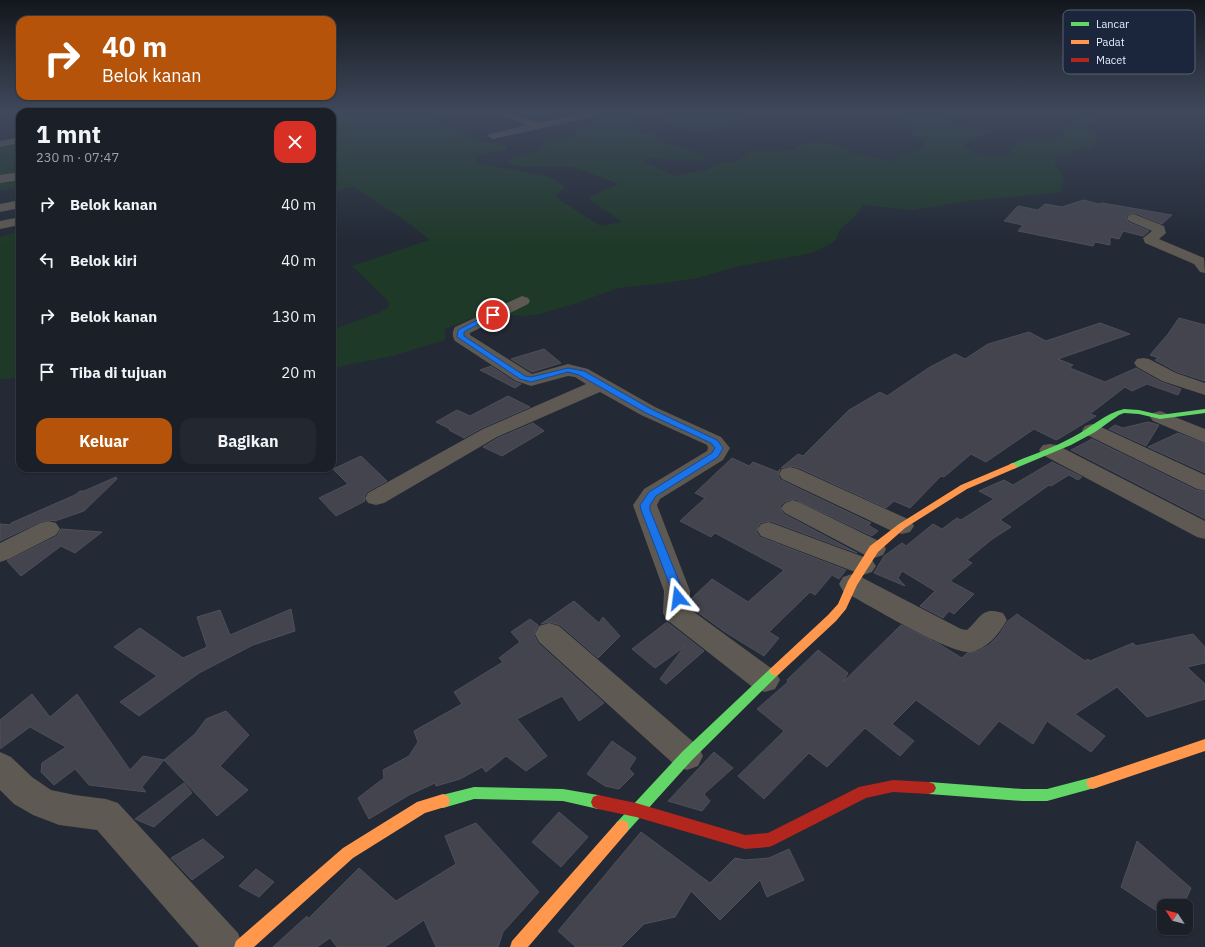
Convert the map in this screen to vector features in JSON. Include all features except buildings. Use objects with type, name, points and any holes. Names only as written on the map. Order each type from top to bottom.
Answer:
[{"type":"street","points":[[1,178],[16,176]]},
{"type":"street","points":[[0,208],[16,205]]},
{"type":"street","points":[[1134,218],[1159,229],[1158,233],[1150,238],[1150,240],[1199,260],[1205,269]]},
{"type":"street","points":[[0,225],[16,222]]},
{"type":"street","points":[[522,301],[464,328],[461,331],[461,337],[527,379],[536,379],[568,370],[581,373],[648,411],[714,441],[719,448],[715,455],[652,494],[645,505],[677,591],[676,613],[765,680]]},
{"type":"street","points":[[1143,363],[1169,377],[1205,389]]},
{"type":"street","points":[[376,498],[490,433],[601,384]]},
{"type":"street","points":[[518,947],[636,810],[687,756],[765,680],[832,618],[842,606],[863,566],[902,526],[964,487],[1068,443],[1092,430],[1116,413],[1124,411],[1139,412],[1160,417],[1205,437]]},
{"type":"street","points":[[1160,417],[1205,411]]},
{"type":"street","points":[[1092,430],[1205,484]]},
{"type":"street","points":[[1050,450],[1205,531]]},
{"type":"street","points":[[790,474],[902,526]]},
{"type":"street","points":[[793,508],[952,637],[964,642],[974,640],[994,620]]},
{"type":"street","points":[[0,553],[48,529]]},
{"type":"street","points":[[769,530],[863,566]]},
{"type":"street","points":[[549,634],[687,756]]},
{"type":"street","points":[[242,947],[348,854],[422,807],[474,793],[563,795],[636,810],[746,842],[769,840],[864,792],[893,786],[1023,795],[1047,795],[1099,781],[1205,745]]},
{"type":"street","points":[[0,767],[15,785],[45,804],[73,811],[106,815],[224,947]]},
{"type":"green space","points":[[0,155],[16,155],[16,188],[0,191]]},
{"type":"green space","points":[[336,155],[478,155],[474,156],[477,163],[549,177],[563,185],[565,188],[555,195],[560,200],[601,226],[622,222],[588,198],[618,184],[583,170],[568,166],[526,167],[509,165],[508,160],[522,155],[702,155],[706,157],[702,161],[651,158],[642,161],[675,176],[706,170],[716,164],[734,162],[745,155],[863,155],[892,161],[903,155],[980,155],[994,157],[1008,155],[1064,155],[1054,161],[1064,179],[1061,191],[1054,193],[976,200],[913,210],[863,205],[853,218],[838,232],[838,237],[834,242],[812,253],[736,267],[698,278],[618,288],[580,302],[540,314],[525,316],[485,313],[445,329],[445,340],[392,356],[336,367],[336,329],[378,313],[389,307],[388,301],[352,266],[429,240],[413,226],[354,187],[336,191]]},
{"type":"green space","points":[[16,232],[16,378],[0,379],[0,237]]},
{"type":"traffic: fast","points":[[1013,466],[1068,443],[1092,430],[1116,413],[1124,411],[1139,412],[1160,417],[1205,411]]},
{"type":"traffic: fast","points":[[622,827],[687,756],[775,671]]},
{"type":"traffic: fast","points":[[929,788],[1023,795],[1047,795],[1093,783]]},
{"type":"traffic: fast","points":[[443,801],[474,793],[563,795],[598,802]]},
{"type":"traffic: slow","points":[[775,671],[832,618],[842,606],[852,584],[874,549],[902,526],[964,487],[1013,466]]},
{"type":"traffic: slow","points":[[1093,783],[1205,745]]},
{"type":"traffic: slow","points":[[242,947],[348,853],[422,807],[443,801]]},
{"type":"traffic: slow","points":[[518,947],[622,827]]},
{"type":"traffic: jam","points":[[598,802],[636,810],[745,842],[769,840],[864,792],[893,786],[929,788]]},
{"type":"route","points":[[493,315],[464,328],[460,334],[461,337],[527,379],[536,379],[568,370],[581,373],[648,411],[714,441],[719,448],[715,455],[652,494],[645,505],[677,591],[678,598]]}]
